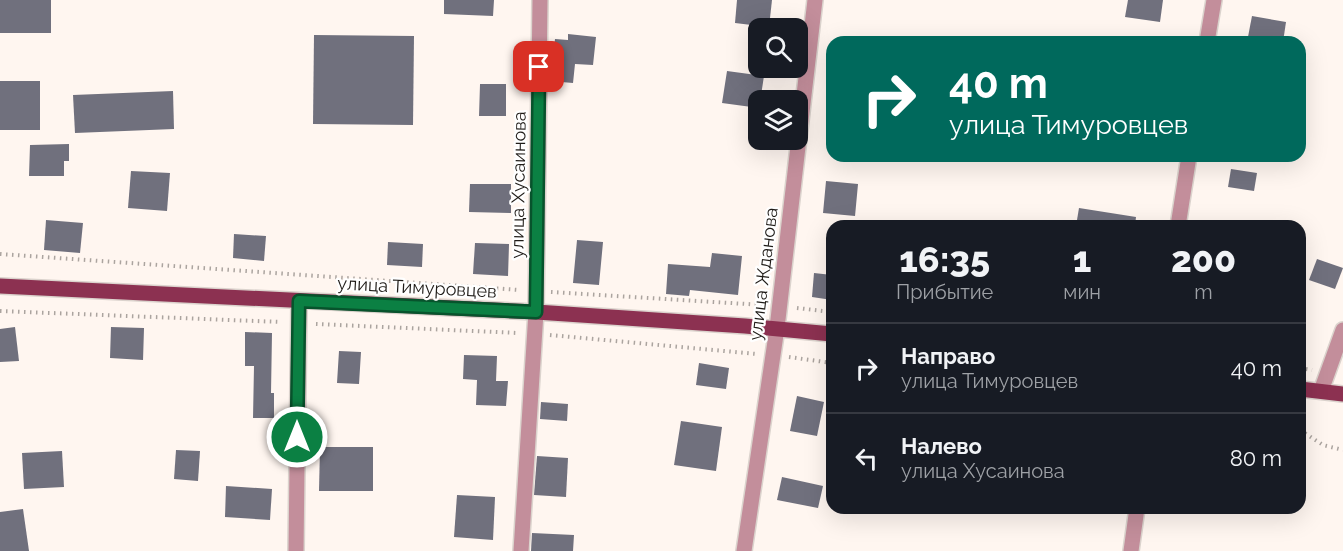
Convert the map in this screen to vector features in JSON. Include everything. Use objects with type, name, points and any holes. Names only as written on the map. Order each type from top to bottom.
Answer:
[{"type":"main road","name":"улица Тимуровцев","points":[[0,286],[536,312],[826,333]]},
{"type":"main road","points":[[1306,389],[1343,394]]},
{"type":"street","name":"улица Хусаинова","points":[[521,551],[536,312],[540,0]]},
{"type":"street","name":"улица Жданова","points":[[744,551],[777,328],[815,0]]},
{"type":"street","points":[[1208,36],[1214,0]]},
{"type":"street","points":[[1179,220],[1188,162]]},
{"type":"street","points":[[296,551],[299,301]]},
{"type":"street","points":[[1321,391],[1343,330]]},
{"type":"street","points":[[1131,551],[1136,514]]},
{"type":"path","points":[[0,255],[778,306],[826,311]]},
{"type":"path","points":[[0,311],[535,334],[826,362]]},
{"type":"path","points":[[1306,434],[1323,445],[1343,450]]},
{"type":"building","points":[[0,0],[51,0],[51,33],[0,33]]},
{"type":"building","points":[[444,0],[494,0],[493,16],[444,14]]},
{"type":"building","points":[[737,0],[772,0],[770,18],[748,18],[748,25],[735,23]]},
{"type":"building","points":[[1128,0],[1163,0],[1160,22],[1125,17]]},
{"type":"building","points":[[1252,16],[1286,22],[1284,36],[1248,36]]},
{"type":"building","points":[[568,34],[596,37],[593,65],[575,64],[573,83],[550,81],[555,39],[568,40]]},
{"type":"building","points":[[314,35],[414,36],[413,125],[313,124]]},
{"type":"building","points":[[727,71],[748,74],[748,78],[764,78],[762,90],[748,90],[748,107],[722,103]]},
{"type":"building","points":[[0,81],[40,81],[40,130],[0,130]]},
{"type":"building","points":[[480,84],[506,84],[506,116],[479,116]]},
{"type":"building","points":[[173,91],[174,129],[75,133],[73,95]]},
{"type":"building","points":[[69,144],[69,161],[64,161],[64,176],[29,176],[30,145]]},
{"type":"building","points":[[1231,169],[1257,173],[1254,191],[1228,187]]},
{"type":"building","points":[[131,171],[170,173],[167,211],[128,208]]},
{"type":"building","points":[[826,181],[858,184],[855,216],[823,213]]},
{"type":"building","points":[[470,184],[511,184],[511,213],[469,212]]},
{"type":"building","points":[[1079,208],[1136,217],[1136,220],[1077,220]]},
{"type":"building","points":[[46,220],[83,223],[80,253],[44,250]]},
{"type":"building","points":[[234,234],[266,236],[264,261],[233,258]]},
{"type":"building","points":[[577,240],[603,242],[599,285],[573,283]]},
{"type":"building","points":[[388,242],[423,244],[422,267],[387,265]]},
{"type":"building","points":[[475,243],[509,244],[508,276],[473,274]]},
{"type":"building","points":[[712,253],[742,256],[738,295],[690,290],[689,296],[666,294],[668,264],[710,267]]},
{"type":"building","points":[[1317,259],[1343,268],[1335,289],[1309,280]]},
{"type":"building","points":[[814,273],[826,274],[826,299],[812,297]]},
{"type":"building","points":[[15,327],[19,361],[0,362],[0,329]]},
{"type":"building","points":[[111,327],[144,328],[143,360],[110,358]]},
{"type":"building","points":[[245,332],[272,333],[271,393],[274,393],[274,418],[253,418],[254,366],[245,366]]},
{"type":"building","points":[[339,351],[361,352],[359,384],[337,383]]},
{"type":"building","points":[[464,355],[497,356],[496,381],[508,381],[506,406],[476,405],[477,380],[463,379]]},
{"type":"building","points":[[699,363],[729,368],[726,389],[696,385]]},
{"type":"building","points":[[797,396],[824,402],[817,436],[790,431]]},
{"type":"building","points":[[541,402],[568,404],[567,421],[540,419]]},
{"type":"building","points":[[681,421],[722,427],[716,471],[674,465]]},
{"type":"building","points":[[320,447],[373,447],[373,491],[319,491]]},
{"type":"building","points":[[176,450],[200,451],[198,481],[174,479]]},
{"type":"building","points":[[62,451],[64,487],[24,489],[22,453]]},
{"type":"building","points":[[537,456],[568,458],[566,497],[534,495]]},
{"type":"building","points":[[782,477],[823,486],[818,508],[777,500]]},
{"type":"building","points":[[226,486],[272,489],[270,520],[225,517]]},
{"type":"building","points":[[457,495],[495,497],[493,540],[454,537]]},
{"type":"building","points":[[23,509],[29,551],[0,551],[0,512]]},
{"type":"building","points":[[532,533],[574,535],[573,551],[531,551]]},
{"type":"route","points":[[297,437],[299,301],[536,312],[539,67]]}]
